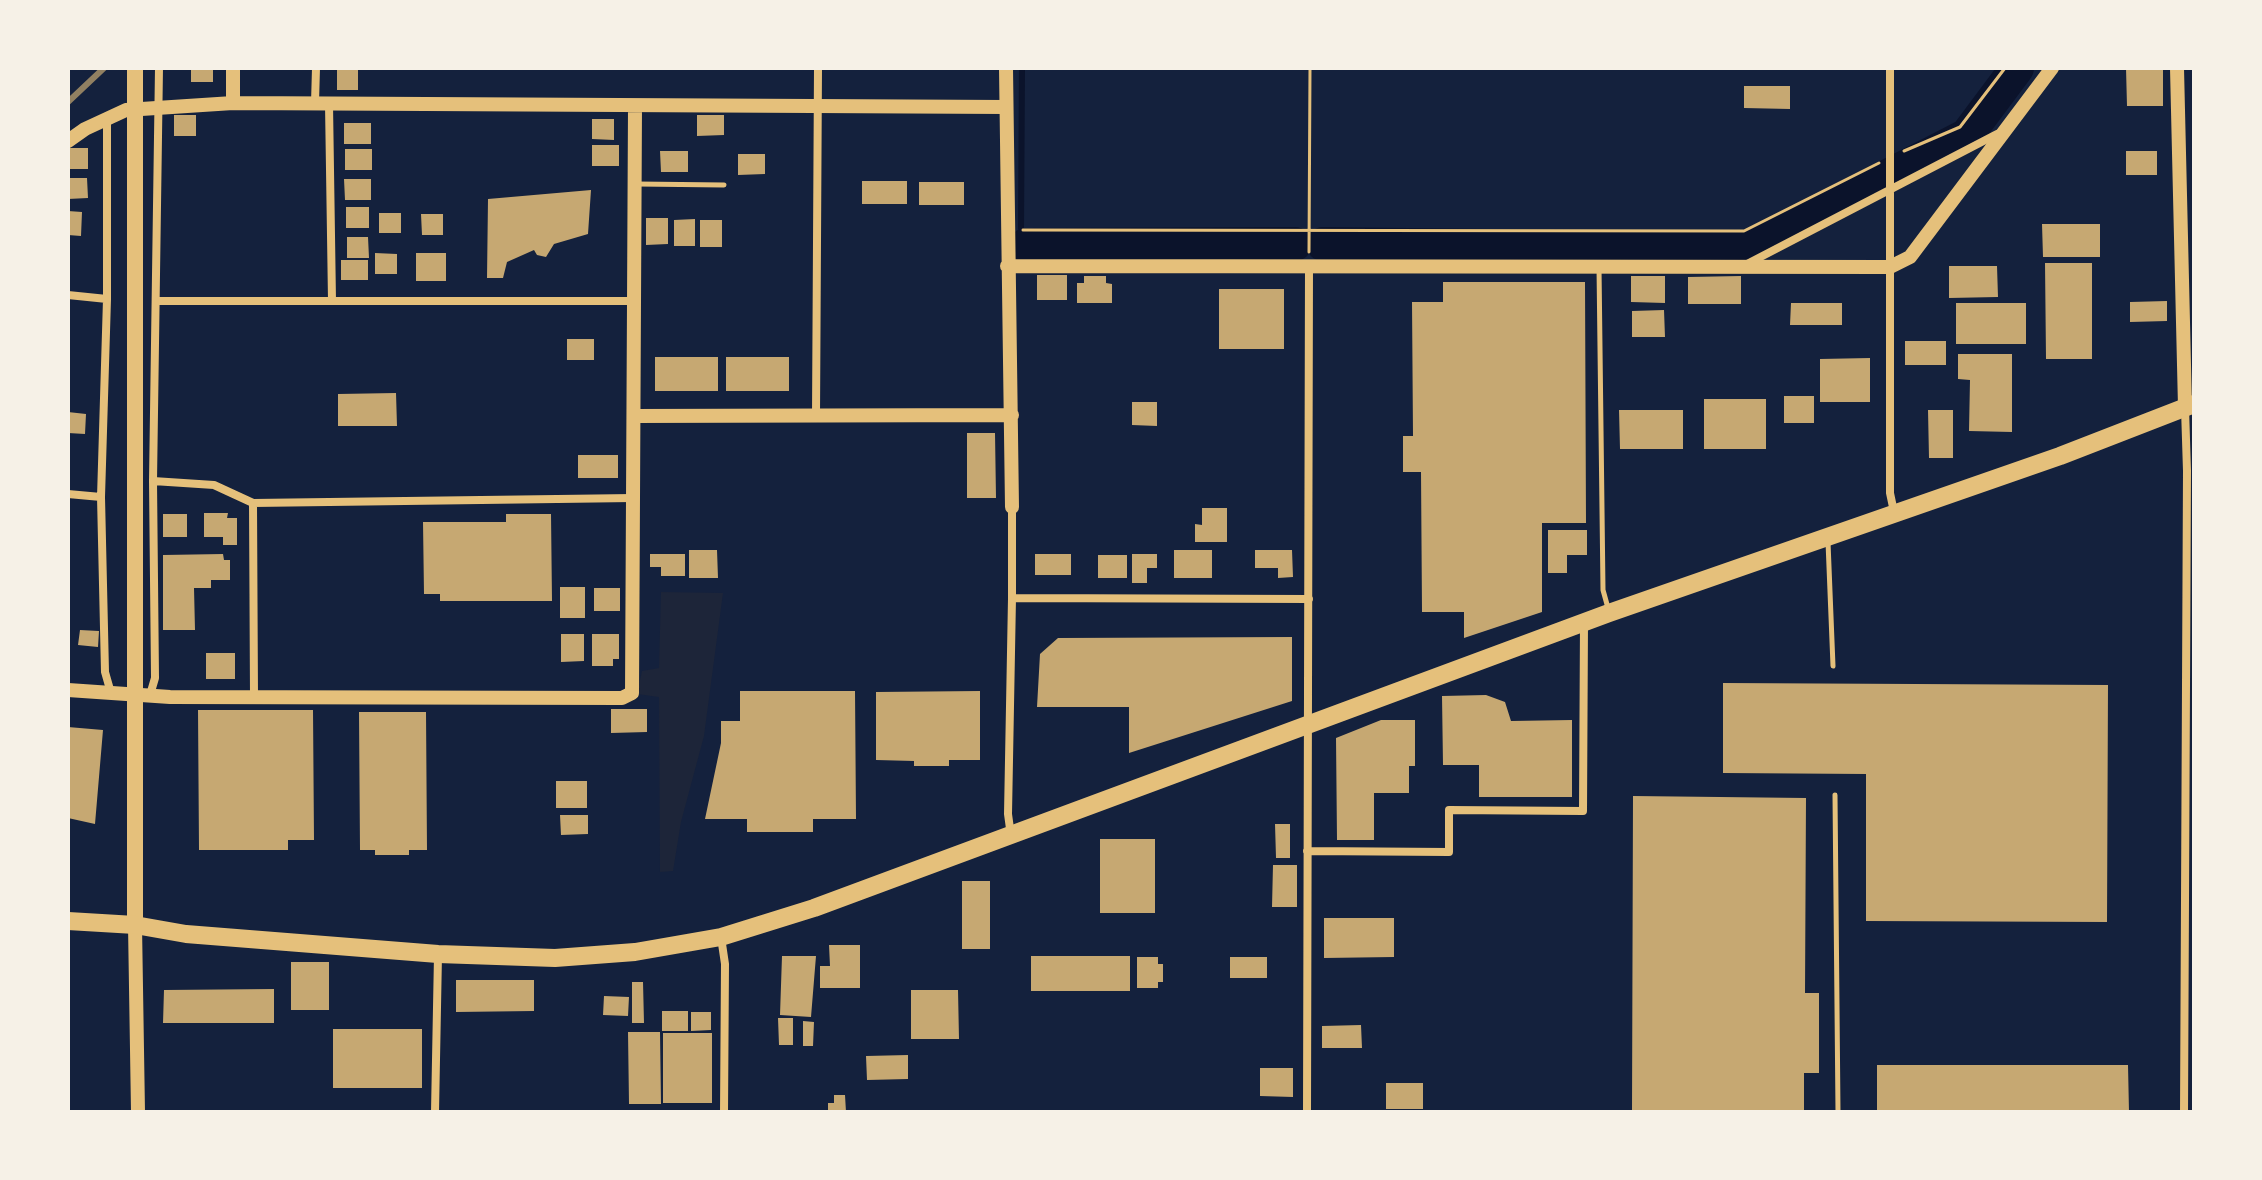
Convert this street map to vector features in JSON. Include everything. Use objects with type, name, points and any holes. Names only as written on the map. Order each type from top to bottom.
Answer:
[{"type":"highway","points":[[68,921],[135,925],[186,934],[438,954],[555,958],[635,952],[721,937],[814,908],[1584,622],[2060,456],[2189,406]]},
{"type":"main road","points":[[135,68],[134,282],[142,695],[135,925]]},
{"type":"street","points":[[142,695],[155,678],[153,481],[159,68]]},
{"type":"street","points":[[233,68],[233,103]]},
{"type":"street","points":[[316,68],[322,104],[332,301]]},
{"type":"street","points":[[816,415],[818,68]]},
{"type":"street","points":[[1006,68],[1007,266],[1012,415],[1008,814],[1011,836]]},
{"type":"street","points":[[1890,68],[1890,493],[1894,513]]},
{"type":"street","points":[[1007,266],[1890,267],[1910,257],[2052,68]]},
{"type":"street","points":[[2177,68],[2189,406],[2189,861],[2184,1112]]},
{"type":"street","points":[[68,141],[126,110],[233,103],[1006,107]]},
{"type":"street","points":[[68,690],[142,695],[622,698],[632,693],[635,107]]},
{"type":"street","points":[[107,119],[107,299],[101,497],[105,672],[111,693]]},
{"type":"street","points":[[1742,267],[2003,132]]},
{"type":"street","points":[[1307,1112],[1309,267]]},
{"type":"street","points":[[68,295],[107,299]]},
{"type":"street","points":[[158,301],[634,301]]},
{"type":"street","points":[[634,416],[1012,415]]},
{"type":"street","points":[[153,481],[214,485],[253,503],[633,498]]},
{"type":"street","points":[[68,494],[101,497]]},
{"type":"street","points":[[253,503],[254,696]]},
{"type":"street","points":[[1012,598],[1309,599]]},
{"type":"street","points":[[1307,851],[1449,852],[1449,810],[1583,811],[1584,622]]},
{"type":"street","points":[[135,925],[138,1112]]},
{"type":"street","points":[[721,937],[725,964],[724,1112]]},
{"type":"street","points":[[435,1112],[438,954]]},
{"type":"lane","points":[[635,184],[724,185]]},
{"type":"lane","points":[[1599,267],[1603,590],[1609,613]]},
{"type":"lane","points":[[1828,537],[1833,666]]},
{"type":"lane","points":[[1835,795],[1838,1112]]},
{"type":"path","points":[[1309,267],[1310,68]]},
{"type":"path","points":[[1032,231],[1744,231],[1890,157],[1960,127],[2005,68]]},
{"type":"shaded area","points":[[661,592],[723,593],[704,736],[681,822],[673,871],[660,872],[659,697],[637,694],[642,671],[659,668]]},
{"type":"building","points":[[191,68],[213,68],[213,82],[191,82]]},
{"type":"building","points":[[337,68],[358,68],[358,90],[337,90]]},
{"type":"building","points":[[2126,68],[2163,68],[2163,106],[2127,106]]},
{"type":"building","points":[[1744,86],[1790,86],[1790,109],[1744,108]]},
{"type":"building","points":[[174,115],[196,115],[196,136],[174,136]]},
{"type":"building","points":[[697,115],[724,115],[724,135],[697,136]]},
{"type":"building","points":[[592,119],[614,119],[614,140],[592,139]]},
{"type":"building","points":[[344,123],[371,123],[371,144],[344,144]]},
{"type":"building","points":[[592,145],[619,145],[619,166],[592,166]]},
{"type":"building","points":[[68,148],[88,148],[88,169],[68,169]]},
{"type":"building","points":[[345,149],[372,149],[372,170],[345,170]]},
{"type":"building","points":[[660,151],[688,151],[688,172],[661,172]]},
{"type":"building","points":[[2126,151],[2157,151],[2157,175],[2126,175]]},
{"type":"building","points":[[738,154],[765,154],[765,174],[738,175]]},
{"type":"building","points":[[68,178],[87,178],[88,198],[68,199]]},
{"type":"building","points":[[344,179],[371,179],[371,200],[345,200]]},
{"type":"building","points":[[862,181],[907,181],[907,204],[862,204]]},
{"type":"building","points":[[919,182],[964,182],[964,205],[919,205]]},
{"type":"building","points":[[591,190],[588,234],[554,244],[546,257],[537,255],[534,250],[507,262],[503,278],[487,278],[488,199]]},
{"type":"building","points":[[346,207],[369,207],[369,228],[346,228]]},
{"type":"building","points":[[68,211],[82,212],[81,236],[68,235]]},
{"type":"building","points":[[379,213],[401,213],[401,233],[379,233]]},
{"type":"building","points":[[421,214],[443,214],[443,235],[422,235]]},
{"type":"building","points":[[646,218],[668,218],[668,244],[646,245]]},
{"type":"building","points":[[695,219],[695,246],[674,246],[674,220]]},
{"type":"building","points":[[700,220],[722,220],[722,247],[700,247]]},
{"type":"building","points":[[2042,224],[2100,224],[2100,257],[2043,257]]},
{"type":"building","points":[[347,237],[368,237],[369,258],[347,258]]},
{"type":"building","points":[[375,253],[397,254],[397,274],[375,274]]},
{"type":"building","points":[[416,253],[446,253],[446,281],[416,281]]},
{"type":"building","points":[[341,260],[368,260],[368,280],[341,280]]},
{"type":"building","points":[[2045,263],[2092,263],[2092,359],[2046,359]]},
{"type":"building","points":[[1949,266],[1997,266],[1998,297],[1949,298]]},
{"type":"building","points":[[1037,275],[1067,275],[1067,300],[1037,300]]},
{"type":"building","points":[[1084,276],[1106,276],[1106,283],[1112,284],[1112,303],[1077,303],[1077,283],[1084,283]]},
{"type":"building","points":[[1631,276],[1665,276],[1665,303],[1631,302]]},
{"type":"building","points":[[1741,276],[1741,304],[1688,304],[1688,277]]},
{"type":"building","points":[[1443,282],[1585,282],[1586,523],[1542,523],[1542,612],[1464,638],[1464,612],[1422,612],[1421,472],[1403,472],[1403,436],[1413,436],[1412,302],[1443,302]]},
{"type":"building","points":[[1219,289],[1284,289],[1284,349],[1219,349]]},
{"type":"building","points":[[2167,301],[2167,321],[2130,322],[2130,302]]},
{"type":"building","points":[[1791,303],[1842,303],[1842,325],[1790,325]]},
{"type":"building","points":[[1956,303],[2026,303],[2026,344],[1956,344]]},
{"type":"building","points":[[1664,310],[1665,337],[1632,337],[1632,311]]},
{"type":"building","points":[[567,339],[594,339],[594,360],[567,360]]},
{"type":"building","points":[[1905,341],[1946,341],[1946,365],[1905,365]]},
{"type":"building","points":[[1958,354],[2012,354],[2012,432],[1969,431],[1970,380],[1958,379]]},
{"type":"building","points":[[655,357],[718,357],[718,391],[655,391]]},
{"type":"building","points":[[726,357],[789,357],[789,391],[726,391]]},
{"type":"building","points":[[1870,358],[1870,402],[1820,402],[1820,359]]},
{"type":"building","points":[[396,393],[397,426],[338,426],[338,394]]},
{"type":"building","points":[[1784,396],[1814,396],[1814,423],[1784,423]]},
{"type":"building","points":[[1704,399],[1766,399],[1766,449],[1704,449]]},
{"type":"building","points":[[1132,402],[1157,402],[1157,426],[1132,425]]},
{"type":"building","points":[[1619,410],[1683,410],[1683,449],[1620,449]]},
{"type":"building","points":[[1928,410],[1953,410],[1953,458],[1929,458]]},
{"type":"building","points":[[68,412],[86,414],[85,434],[68,433]]},
{"type":"building","points":[[967,433],[995,433],[996,498],[967,498]]},
{"type":"building","points":[[578,455],[618,455],[618,478],[578,478]]},
{"type":"building","points":[[1202,508],[1227,508],[1227,542],[1195,542],[1195,524],[1202,525]]},
{"type":"building","points":[[204,513],[228,513],[227,518],[237,518],[237,545],[223,545],[223,537],[204,537]]},
{"type":"building","points":[[163,514],[187,514],[187,537],[163,537]]},
{"type":"building","points":[[506,514],[551,514],[552,601],[440,601],[440,594],[424,594],[423,522],[506,522]]},
{"type":"building","points":[[1548,530],[1587,530],[1587,555],[1567,555],[1567,573],[1548,573]]},
{"type":"building","points":[[689,550],[717,550],[718,578],[689,578]]},
{"type":"building","points":[[1174,550],[1212,550],[1212,578],[1174,578]]},
{"type":"building","points":[[1255,550],[1292,550],[1293,577],[1278,578],[1278,568],[1255,568]]},
{"type":"building","points":[[223,554],[224,560],[230,560],[230,580],[211,580],[211,588],[194,588],[195,630],[163,630],[163,555]]},
{"type":"building","points":[[650,554],[685,554],[685,576],[661,576],[661,567],[650,567]]},
{"type":"building","points":[[1035,554],[1071,554],[1071,575],[1035,575]]},
{"type":"building","points":[[1132,554],[1157,554],[1157,568],[1147,568],[1147,583],[1132,583]]},
{"type":"building","points":[[1098,555],[1127,555],[1127,578],[1098,578]]},
{"type":"building","points":[[560,587],[585,587],[585,618],[560,618]]},
{"type":"building","points":[[594,588],[620,588],[620,611],[594,611]]},
{"type":"building","points":[[80,630],[99,631],[98,647],[78,645]]},
{"type":"building","points":[[561,634],[584,634],[584,661],[561,662]]},
{"type":"building","points":[[592,634],[619,634],[619,659],[613,659],[613,666],[592,666]]},
{"type":"building","points":[[1292,637],[1292,701],[1129,753],[1129,707],[1037,707],[1040,654],[1058,638]]},
{"type":"building","points":[[206,653],[235,653],[235,679],[206,679]]},
{"type":"building","points":[[1723,683],[2108,685],[2107,922],[1866,921],[1866,774],[1723,773]]},
{"type":"building","points":[[740,691],[855,691],[856,819],[813,819],[813,832],[747,832],[747,819],[705,819],[721,743],[721,721],[740,721]]},
{"type":"building","points":[[980,691],[980,760],[949,760],[949,766],[914,766],[914,761],[876,760],[876,692]]},
{"type":"building","points":[[1486,695],[1505,702],[1511,721],[1572,720],[1572,797],[1479,797],[1479,765],[1443,765],[1442,696]]},
{"type":"building","points":[[611,709],[647,709],[647,732],[611,733]]},
{"type":"building","points":[[198,710],[313,710],[314,840],[288,840],[288,850],[199,850]]},
{"type":"building","points":[[359,712],[426,712],[427,850],[409,850],[409,855],[375,855],[375,850],[360,850]]},
{"type":"building","points":[[1381,720],[1415,720],[1415,766],[1409,766],[1409,793],[1374,793],[1374,840],[1337,840],[1336,738]]},
{"type":"building","points":[[68,727],[103,730],[95,824],[68,818]]},
{"type":"building","points":[[556,781],[587,781],[587,808],[556,808]]},
{"type":"building","points":[[1633,796],[1806,798],[1805,993],[1819,993],[1819,1073],[1804,1073],[1804,1112],[1632,1112]]},
{"type":"building","points":[[560,815],[588,815],[588,834],[561,835]]},
{"type":"building","points":[[1275,824],[1290,824],[1290,858],[1276,858]]},
{"type":"building","points":[[1100,839],[1155,839],[1155,913],[1100,913]]},
{"type":"building","points":[[1273,865],[1297,865],[1297,907],[1272,907]]},
{"type":"building","points":[[962,881],[990,881],[990,949],[962,949]]},
{"type":"building","points":[[1324,918],[1394,918],[1394,957],[1324,958]]},
{"type":"building","points":[[829,945],[860,945],[860,988],[820,988],[820,966],[830,966]]},
{"type":"building","points":[[782,956],[816,956],[811,1017],[780,1015]]},
{"type":"building","points":[[1031,956],[1130,956],[1130,991],[1031,991]]},
{"type":"building","points":[[1137,957],[1158,957],[1158,964],[1163,964],[1163,982],[1158,982],[1158,988],[1137,988]]},
{"type":"building","points":[[1230,957],[1267,957],[1267,978],[1230,978]]},
{"type":"building","points":[[291,962],[329,962],[329,1010],[291,1010]]},
{"type":"building","points":[[456,980],[534,980],[534,1011],[456,1012]]},
{"type":"building","points":[[632,982],[643,982],[644,1023],[632,1023]]},
{"type":"building","points":[[274,989],[274,1023],[163,1023],[164,990]]},
{"type":"building","points":[[911,990],[958,990],[959,1039],[911,1039]]},
{"type":"building","points":[[604,996],[629,997],[628,1016],[603,1015]]},
{"type":"building","points":[[662,1011],[688,1011],[688,1031],[662,1031]]},
{"type":"building","points":[[691,1012],[711,1012],[711,1030],[691,1031]]},
{"type":"building","points":[[778,1018],[793,1018],[793,1045],[779,1045]]},
{"type":"building","points":[[803,1021],[814,1022],[813,1046],[803,1046]]},
{"type":"building","points":[[1361,1025],[1362,1048],[1322,1048],[1322,1026]]},
{"type":"building","points":[[333,1029],[422,1029],[422,1088],[333,1088]]},
{"type":"building","points":[[628,1032],[660,1032],[661,1104],[629,1104]]},
{"type":"building","points":[[663,1033],[712,1033],[712,1103],[663,1103]]},
{"type":"building","points":[[908,1055],[908,1079],[867,1080],[866,1056]]},
{"type":"building","points":[[1877,1065],[2128,1065],[2129,1112],[1877,1112]]},
{"type":"building","points":[[1260,1068],[1293,1068],[1293,1097],[1260,1096]]},
{"type":"building","points":[[1386,1083],[1423,1083],[1423,1109],[1386,1109]]},
{"type":"building","points":[[834,1095],[845,1095],[846,1112],[828,1112],[828,1103],[834,1103]]},
{"type":"waterway","points":[[1022,68],[1021,228],[1026,245]]},
{"type":"waterway","points":[[1323,244],[1746,249],[1967,135],[2017,68]]},
{"type":"waterway","points":[[1026,245],[1295,244]]},
{"type":"railway","points":[[68,102],[104,68]]}]
